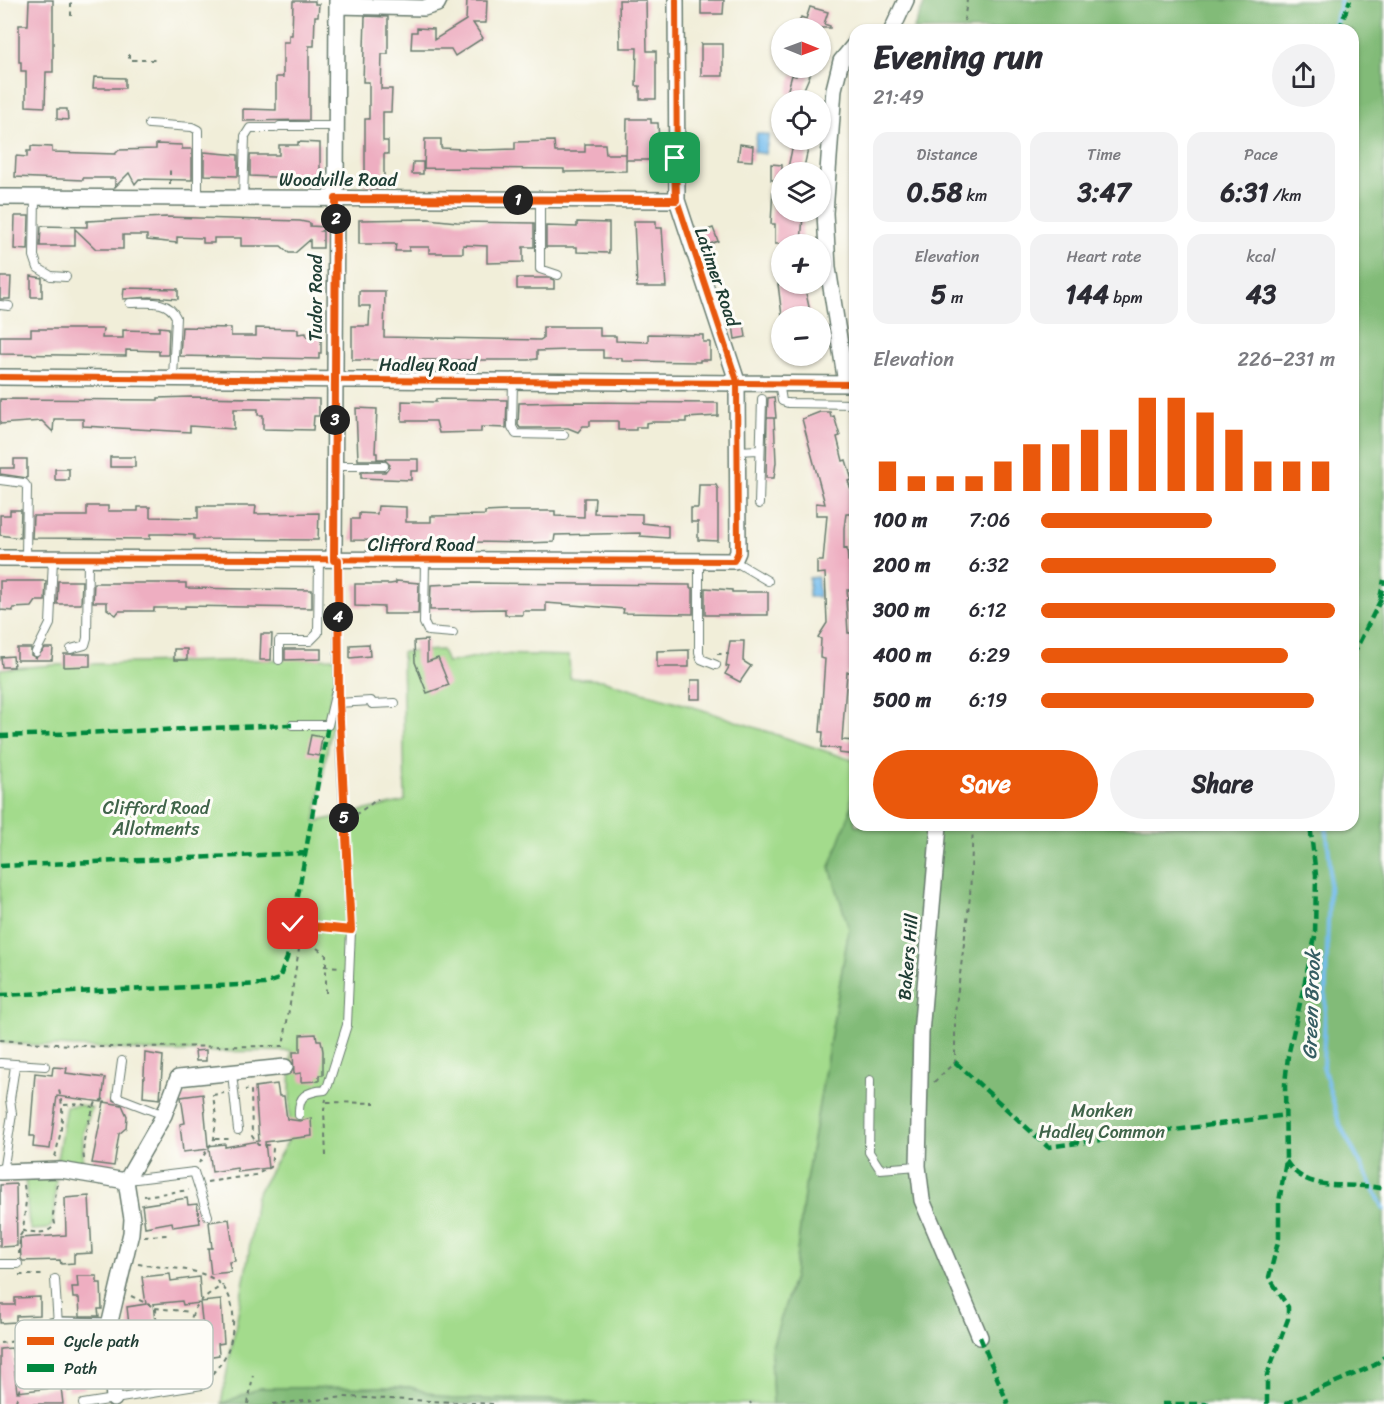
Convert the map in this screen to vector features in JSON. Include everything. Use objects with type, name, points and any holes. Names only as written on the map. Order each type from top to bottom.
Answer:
[{"type":"street","name":"Latimer Road","points":[[676,0],[676,200],[736,381],[738,552],[734,561]]},
{"type":"street","points":[[895,24],[906,0]]},
{"type":"street","points":[[337,3],[424,8],[441,6]]},
{"type":"street","name":"Tudor Road","points":[[330,560],[335,466],[337,3]]},
{"type":"street","points":[[849,51],[841,61],[834,89],[825,213],[828,268],[849,378]]},
{"type":"street","name":"Woodville Road","points":[[0,197],[676,200]]},
{"type":"street","name":"Hadley Road","points":[[0,378],[849,383]]},
{"type":"street","name":"Clifford Road","points":[[0,558],[734,561]]},
{"type":"street","name":"Bakers Hill","points":[[938,831],[921,1033],[922,1093],[918,1166],[922,1200],[980,1337]]},
{"type":"street","points":[[110,1320],[131,1233],[132,1219],[126,1181],[164,1115],[178,1078],[285,1067]]},
{"type":"street","points":[[2,1172],[57,1170],[126,1181]]},
{"type":"street","points":[[113,1389],[114,1400]]},
{"type":"lane","points":[[149,124],[192,127],[198,130],[198,199]]},
{"type":"lane","points":[[243,199],[245,136],[250,128],[336,126]]},
{"type":"lane","points":[[35,198],[34,256],[38,268],[51,276],[66,277]]},
{"type":"lane","points":[[540,200],[540,268],[558,274]]},
{"type":"lane","points":[[130,303],[164,304],[172,308],[176,317],[173,378]]},
{"type":"lane","points":[[0,305],[9,306]]},
{"type":"lane","points":[[513,380],[512,427],[516,434],[564,435]]},
{"type":"lane","points":[[780,382],[780,396],[782,401],[788,403],[849,402]]},
{"type":"lane","points":[[759,504],[762,399]]},
{"type":"lane","points":[[737,451],[759,450]]},
{"type":"lane","points":[[335,466],[384,466]]},
{"type":"lane","points":[[0,480],[24,483],[27,486],[26,558]]},
{"type":"lane","points":[[36,652],[50,624],[53,559]]},
{"type":"lane","points":[[71,649],[85,645],[87,638],[88,559]]},
{"type":"lane","points":[[279,660],[279,641],[310,641],[318,633],[330,560]]},
{"type":"lane","points":[[299,1115],[298,1101],[303,1095],[309,1091],[325,1090],[346,1025],[351,930],[330,560]]},
{"type":"lane","points":[[425,560],[424,623],[428,632],[453,633]]},
{"type":"lane","points":[[734,561],[768,581]]},
{"type":"lane","points":[[699,562],[699,652],[701,659],[716,666]]},
{"type":"lane","points":[[292,725],[328,724],[338,683]]},
{"type":"lane","points":[[339,703],[371,701],[372,704],[395,703]]},
{"type":"lane","points":[[122,1061],[117,1097],[164,1115]]},
{"type":"lane","points":[[0,1063],[45,1066]]},
{"type":"lane","points":[[2,1172],[12,1114],[10,1099],[15,1065]]},
{"type":"lane","points":[[231,1073],[239,1134]]},
{"type":"lane","points":[[870,1080],[869,1152],[874,1162],[880,1169],[918,1166]]},
{"type":"lane","points":[[126,1181],[194,1172],[208,1216]]},
{"type":"lane","points":[[0,1264],[18,1264]]},
{"type":"lane","points":[[54,1320],[55,1279]]},
{"type":"lane","points":[[83,1404],[173,1389]]},
{"type":"path","points":[[71,0],[71,16]]},
{"type":"path","points":[[964,24],[967,0]]},
{"type":"path","points":[[129,54],[129,60],[155,60]]},
{"type":"path","points":[[344,826],[357,813],[378,799]]},
{"type":"path","points":[[922,1093],[956,1062],[955,1013],[970,897],[974,831]]},
{"type":"path","points":[[293,924],[351,930]]},
{"type":"path","points":[[0,1040],[99,1047],[283,1046],[303,925]]},
{"type":"path","points":[[317,948],[326,955],[324,966],[326,995]]},
{"type":"path","points":[[324,966],[349,968]]},
{"type":"path","points":[[23,1231],[44,1232],[54,1227],[64,1104],[58,1087]]},
{"type":"path","points":[[325,1090],[326,1156]]},
{"type":"path","points":[[82,1175],[85,1135],[96,1102],[117,1097]]},
{"type":"path","points":[[326,1101],[332,1104],[375,1103]]},
{"type":"path","points":[[64,1104],[94,1107]]},
{"type":"path","points":[[214,1139],[239,1134]]},
{"type":"path","points":[[22,1171],[27,1200],[23,1231],[20,1236],[19,1276],[53,1275],[55,1279]]},
{"type":"path","points":[[128,1199],[200,1188]]},
{"type":"path","points":[[131,1233],[140,1236],[168,1235]]},
{"type":"path","points":[[124,1260],[200,1272],[223,1285],[228,1291],[234,1310],[232,1336],[224,1361],[213,1373]]},
{"type":"path","points":[[190,1320],[191,1312],[203,1296],[223,1285]]},
{"type":"path","points":[[116,1292],[147,1302],[156,1308],[191,1312]]},
{"type":"path","points":[[156,1308],[157,1320]]},
{"type":"path","points":[[0,1343],[15,1338]]},
{"type":"path","points":[[248,1404],[253,1375]]},
{"type":"path","points":[[16,1401],[20,1389]]},
{"type":"path","points":[[273,1404],[346,1397],[494,1404]]},
{"type":"green space","name":"Monken Hadley Common","points":[[926,0],[1384,0],[1384,1404],[773,1404],[771,1350],[794,1277],[805,1187],[849,929],[830,867],[849,815],[849,831],[1359,831],[1359,24],[916,24]]},
{"type":"green space","name":"Clifford Road Allotments","points":[[442,650],[447,663],[490,654],[569,656],[570,678],[602,680],[700,709],[849,759],[849,821],[830,867],[849,929],[805,1186],[794,1276],[771,1350],[773,1404],[597,1404],[570,1400],[450,1399],[410,1387],[261,1388],[221,1404],[248,1259],[256,1196],[289,1139],[291,1051],[170,1052],[0,1043],[0,669],[55,665],[339,658],[329,705],[335,706],[315,822],[405,801],[402,652]]},
{"type":"green space","points":[[80,1105],[92,1108],[83,1133],[83,1165],[57,1160],[66,1106]]},
{"type":"green space","points":[[56,1179],[53,1224],[48,1229],[31,1230],[25,1180]]},
{"type":"green space","points":[[410,1387],[450,1399],[570,1400],[597,1404],[221,1404],[260,1388]]},
{"type":"water","points":[[757,133],[769,135],[765,154],[754,152]]},
{"type":"water","points":[[818,577],[819,597],[809,597],[809,578]]},
{"type":"building","points":[[29,0],[53,0],[53,72],[46,72],[45,107],[26,106],[26,71],[21,71],[21,62],[19,62],[19,25],[28,25]]},
{"type":"building","points":[[467,0],[487,0],[486,23],[473,23],[483,38],[455,56],[451,49],[411,49],[412,32],[417,32],[417,28],[434,29],[434,40],[466,20]]},
{"type":"building","points":[[619,0],[646,0],[647,51],[656,51],[656,99],[640,99],[640,86],[636,86],[637,48],[620,48]]},
{"type":"building","points":[[701,0],[724,0],[723,14],[701,14]]},
{"type":"building","points":[[293,1],[315,1],[315,4],[319,4],[318,16],[315,16],[314,46],[309,46],[309,120],[243,121],[243,109],[276,110],[276,77],[283,77],[283,42],[289,42],[289,35],[292,35]]},
{"type":"building","points":[[810,7],[828,12],[826,18],[806,18]]},
{"type":"building","points":[[365,16],[388,17],[388,54],[382,54],[381,89],[392,89],[391,112],[383,112],[383,141],[388,141],[388,154],[384,154],[384,187],[365,186],[365,119],[369,119],[369,82],[363,82]]},
{"type":"building","points":[[701,44],[723,44],[723,76],[701,76]]},
{"type":"building","points":[[94,77],[125,78],[125,88],[93,88]]},
{"type":"building","points":[[791,78],[809,78],[804,90],[788,90]]},
{"type":"building","points":[[57,109],[67,109],[68,120],[57,119]]},
{"type":"building","points":[[627,119],[651,119],[651,123],[658,123],[660,160],[626,160]]},
{"type":"building","points":[[425,139],[441,139],[441,148],[483,150],[515,149],[515,142],[554,141],[555,152],[585,152],[585,144],[605,144],[606,154],[626,154],[626,171],[564,172],[564,169],[424,168]]},
{"type":"building","points":[[298,142],[320,143],[320,179],[250,176],[250,155],[279,155],[279,145],[298,145]]},
{"type":"building","points":[[156,144],[182,145],[182,149],[192,149],[192,180],[139,179],[135,184],[129,173],[115,187],[115,178],[83,178],[83,180],[15,177],[16,156],[27,157],[27,151],[31,151],[31,146],[52,147],[52,152],[115,154],[119,150],[156,149]]},
{"type":"building","points":[[740,144],[753,146],[752,161],[738,160]]},
{"type":"building","points":[[792,150],[808,150],[805,162],[789,162]]},
{"type":"building","points":[[204,152],[238,155],[238,176],[204,175]]},
{"type":"building","points":[[413,162],[423,162],[423,174],[412,174]]},
{"type":"building","points":[[15,216],[29,216],[28,250],[14,249]]},
{"type":"building","points":[[166,217],[300,221],[310,223],[310,226],[326,227],[321,231],[323,231],[323,248],[310,248],[310,240],[295,253],[289,253],[281,246],[241,246],[241,238],[214,238],[214,243],[203,243],[203,238],[177,237],[177,243],[147,240],[147,235],[123,235],[123,249],[96,249],[75,229],[75,246],[40,246],[41,226],[87,227],[87,221]]},
{"type":"building","points":[[428,219],[457,222],[534,223],[534,247],[523,247],[523,262],[487,263],[487,246],[463,245],[463,253],[429,253],[429,247],[409,247],[409,251],[395,251],[396,244],[359,244],[359,220]]},
{"type":"building","points":[[634,221],[656,221],[656,228],[662,228],[666,287],[637,287]]},
{"type":"building","points":[[577,222],[609,223],[609,253],[577,252],[577,247],[546,247],[546,226],[577,227]]},
{"type":"building","points":[[771,222],[802,222],[802,234],[775,234],[775,224],[771,224]]},
{"type":"building","points":[[713,228],[718,241],[704,246],[699,233]]},
{"type":"building","points":[[31,276],[42,278],[42,297],[31,297]]},
{"type":"building","points":[[0,277],[11,277],[10,299],[0,299]]},
{"type":"building","points":[[517,278],[549,278],[554,280],[554,289],[517,289]]},
{"type":"building","points":[[124,288],[178,289],[178,299],[150,297],[123,299]]},
{"type":"building","points":[[359,291],[385,291],[384,337],[540,340],[543,338],[543,327],[600,327],[600,336],[616,336],[616,341],[648,342],[648,334],[703,335],[703,342],[710,342],[710,360],[700,360],[700,362],[622,361],[622,358],[603,358],[603,350],[569,350],[537,351],[537,359],[528,360],[352,360],[352,326],[369,326],[370,306],[359,306]]},
{"type":"building","points":[[779,294],[806,294],[809,306],[781,306]]},
{"type":"building","points":[[744,324],[746,337],[735,339],[733,325]]},
{"type":"building","points":[[159,327],[169,328],[168,355],[159,355],[159,351],[126,350],[126,356],[0,354],[0,336],[31,336],[31,329],[103,329],[102,338],[123,338],[123,330],[159,331]]},
{"type":"building","points":[[182,327],[231,328],[231,336],[256,336],[256,328],[298,329],[298,334],[306,333],[307,337],[321,337],[321,353],[319,353],[319,359],[180,356]]},
{"type":"building","points":[[774,397],[776,418],[767,418],[768,398]]},
{"type":"building","points":[[158,398],[319,399],[319,416],[314,416],[313,430],[263,429],[263,415],[258,415],[258,409],[234,409],[234,429],[190,426],[190,432],[83,426],[83,419],[54,419],[53,432],[42,421],[0,424],[0,399],[158,400]]},
{"type":"building","points":[[436,399],[507,400],[506,428],[481,427],[481,432],[439,433],[436,421],[402,421],[402,401],[436,402]]},
{"type":"building","points":[[519,403],[718,403],[718,416],[686,418],[686,422],[646,423],[646,427],[636,427],[636,430],[618,430],[618,421],[590,421],[590,426],[583,426],[578,432],[568,428],[520,428],[518,425]]},
{"type":"building","points":[[356,408],[377,409],[375,453],[377,453],[377,459],[418,459],[418,471],[411,471],[411,480],[361,478],[361,472],[385,472],[390,465],[385,460],[358,460]]},
{"type":"building","points":[[820,412],[830,412],[831,417],[834,416],[840,436],[837,437],[843,461],[846,460],[849,470],[849,514],[846,514],[844,528],[844,549],[847,548],[849,561],[849,590],[847,590],[848,600],[846,600],[849,672],[847,672],[842,740],[849,741],[849,754],[839,753],[840,749],[822,747],[823,732],[820,732],[825,659],[820,658],[821,639],[818,637],[827,623],[825,573],[817,574],[817,561],[823,561],[827,515],[816,515],[816,503],[825,504],[802,419]]},
{"type":"building","points":[[767,418],[774,418],[776,462],[774,478],[766,478]]},
{"type":"building","points":[[110,457],[135,457],[135,467],[110,467]]},
{"type":"building","points":[[14,459],[27,459],[27,478],[0,474],[0,468],[14,468]]},
{"type":"building","points":[[55,469],[69,469],[69,480],[55,480]]},
{"type":"building","points":[[699,485],[716,485],[718,489],[718,541],[698,540],[698,522],[691,522],[691,508],[698,508]]},
{"type":"building","points":[[584,498],[595,498],[594,513],[642,514],[642,523],[668,526],[668,538],[640,536],[640,533],[555,535],[554,542],[526,543],[351,540],[351,519],[359,519],[359,513],[377,514],[378,506],[406,507],[406,522],[431,522],[431,516],[485,515],[485,512],[505,511],[555,511],[555,516],[584,517]]},
{"type":"building","points":[[87,506],[108,506],[108,511],[138,511],[138,507],[150,507],[150,517],[198,518],[198,506],[256,506],[255,514],[319,513],[318,540],[194,539],[194,535],[167,534],[150,534],[150,539],[32,538],[33,516],[87,516]]},
{"type":"building","points":[[10,510],[21,510],[20,538],[0,535],[0,515],[10,515]]},
{"type":"building","points":[[0,581],[46,581],[45,601],[36,601],[32,607],[13,608],[13,611],[0,610]]},
{"type":"building","points":[[58,581],[82,581],[81,604],[57,604]]},
{"type":"building","points":[[396,581],[419,583],[418,614],[384,614],[384,607],[355,606],[355,584],[390,584]]},
{"type":"building","points":[[94,583],[186,583],[186,588],[312,590],[312,608],[185,606],[185,608],[154,608],[154,611],[119,611],[116,615],[107,609],[107,602],[93,602]]},
{"type":"building","points":[[472,583],[690,585],[690,588],[693,588],[693,614],[623,613],[624,609],[546,603],[546,611],[523,611],[523,615],[505,615],[505,609],[430,610],[431,585]]},
{"type":"building","points":[[705,588],[732,590],[732,592],[768,592],[768,615],[705,615]]},
{"type":"building","points":[[261,634],[272,634],[271,660],[260,660]]},
{"type":"building","points":[[427,640],[427,662],[438,658],[449,685],[427,693],[415,662],[414,641]]},
{"type":"building","points":[[730,641],[744,641],[743,661],[751,666],[740,682],[725,674],[729,667],[726,666]]},
{"type":"building","points":[[369,644],[370,656],[350,658],[350,645]]},
{"type":"building","points":[[17,648],[31,648],[31,655],[36,658],[45,648],[53,648],[52,660],[17,660]]},
{"type":"building","points":[[174,649],[187,649],[187,660],[174,660]]},
{"type":"building","points":[[285,649],[321,649],[321,659],[285,660]]},
{"type":"building","points":[[689,650],[689,667],[657,667],[657,651]]},
{"type":"building","points":[[64,654],[90,654],[90,666],[64,667]]},
{"type":"building","points":[[13,656],[14,667],[2,667],[1,657]]},
{"type":"building","points":[[691,680],[701,680],[701,699],[690,699]]},
{"type":"building","points":[[311,735],[322,737],[319,756],[307,754]]},
{"type":"building","points":[[316,1034],[317,1040],[321,1040],[323,1051],[323,1075],[319,1075],[319,1081],[301,1082],[301,1073],[294,1074],[293,1052],[300,1052],[300,1035]]},
{"type":"building","points":[[206,1050],[206,1061],[196,1061],[195,1051]]},
{"type":"building","points":[[145,1053],[163,1056],[160,1099],[143,1097]]},
{"type":"building","points":[[53,1067],[67,1068],[66,1073],[105,1078],[102,1102],[57,1096],[50,1149],[33,1147],[34,1136],[30,1136],[35,1073],[52,1075]]},
{"type":"building","points":[[277,1084],[279,1096],[284,1096],[287,1119],[300,1121],[311,1118],[312,1136],[265,1142],[268,1168],[238,1172],[237,1168],[212,1172],[209,1149],[183,1152],[180,1124],[185,1123],[181,1097],[203,1094],[208,1146],[225,1144],[225,1147],[259,1141],[255,1087]]},
{"type":"building","points":[[104,1102],[122,1105],[127,1116],[126,1128],[119,1134],[114,1166],[92,1163]]},
{"type":"building","points":[[16,1184],[17,1246],[0,1247],[0,1185]]},
{"type":"building","points":[[89,1196],[92,1253],[74,1254],[74,1263],[61,1264],[60,1260],[23,1261],[21,1259],[20,1238],[66,1235],[65,1198]]},
{"type":"building","points":[[187,1198],[188,1205],[197,1204],[200,1223],[173,1227],[172,1222],[145,1227],[142,1205]]},
{"type":"building","points":[[229,1219],[235,1261],[229,1262],[231,1272],[211,1274],[208,1248],[212,1248],[209,1222]]},
{"type":"building","points":[[170,1274],[171,1281],[199,1277],[201,1302],[221,1300],[224,1343],[218,1344],[219,1355],[213,1356],[213,1320],[202,1320],[200,1303],[183,1305],[182,1301],[153,1304],[155,1320],[128,1320],[127,1307],[146,1304],[142,1277]]},
{"type":"building","points":[[77,1276],[97,1276],[97,1283],[101,1283],[102,1309],[98,1309],[99,1316],[80,1316],[79,1298],[73,1298],[72,1287],[78,1287]]},
{"type":"building","points":[[40,1297],[40,1315],[16,1316],[15,1322],[0,1323],[0,1305],[15,1305],[15,1298]]},
{"type":"building","points":[[12,1348],[17,1392],[61,1389],[63,1404],[0,1404],[0,1349]]},
{"type":"waterway","name":"Green Brook","points":[[1335,24],[1341,0]]},
{"type":"waterway","name":"Green Brook","points":[[1327,831],[1330,864],[1323,1066],[1339,1123],[1384,1209]]},
{"type":"marked path","points":[[1341,24],[1350,0]]},
{"type":"marked path","points":[[1380,598],[1384,580]]},
{"type":"marked path","points":[[1359,643],[1384,593]]},
{"type":"marked path","points":[[0,736],[292,725]]},
{"type":"marked path","points":[[0,995],[264,984],[279,979],[287,958],[328,725]]},
{"type":"marked path","points":[[1267,1404],[1267,1375],[1288,1319],[1288,1307],[1269,1277],[1279,1238],[1279,1202],[1286,1161],[1285,1084],[1288,1056],[1315,937],[1316,875],[1311,831]]},
{"type":"marked path","points":[[0,866],[307,853]]},
{"type":"marked path","points":[[955,1062],[1048,1147],[1286,1115]]},
{"type":"marked path","points":[[1286,1161],[1295,1172],[1317,1183],[1384,1189]]},
{"type":"marked path","points":[[980,1337],[1008,1404]]},
{"type":"marked path","points":[[1285,1404],[1375,1365],[1384,1357]]},
{"type":"marked path","points":[[1162,1404],[1209,1404]]},
{"type":"cycle path","points":[[0,558],[734,561],[738,552],[737,381],[677,200],[676,0]]},
{"type":"cycle path","points":[[0,377],[849,384]]},
{"type":"route","points":[[293,924],[351,930],[339,703],[338,560],[334,560],[336,199],[676,200],[675,158]]}]
